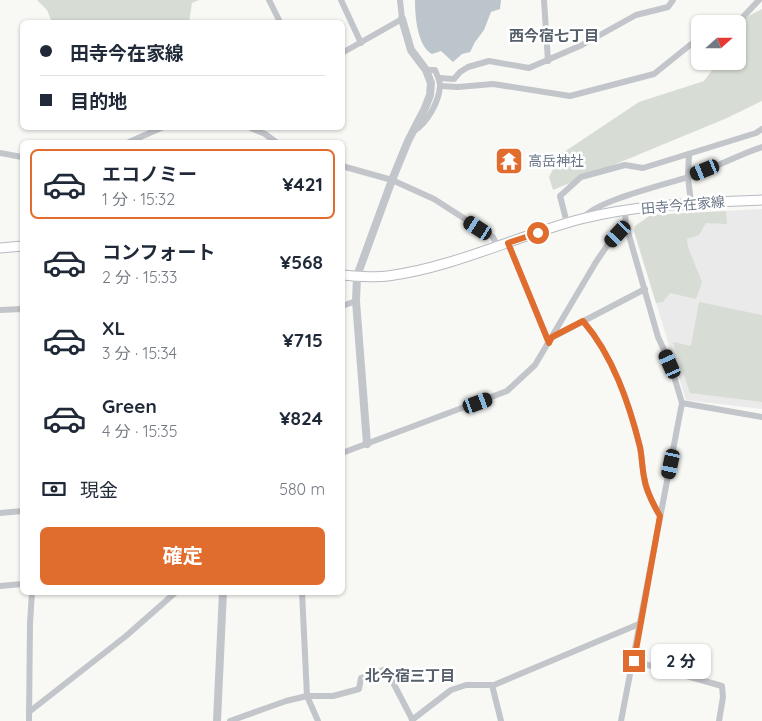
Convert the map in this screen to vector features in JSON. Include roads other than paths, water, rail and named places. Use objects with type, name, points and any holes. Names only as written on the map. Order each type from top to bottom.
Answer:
[{"type":"main road","name":"田寺今在家線","points":[[345,275],[386,276],[421,270],[567,223],[625,211],[692,203],[762,200]]},
{"type":"main road","points":[[0,248],[20,246]]},
{"type":"street","points":[[269,0],[279,20]]},
{"type":"street","points":[[341,0],[361,44]]},
{"type":"street","points":[[367,444],[356,301],[357,276],[392,180],[430,96],[431,83],[426,70],[411,50],[402,19],[400,0]]},
{"type":"street","points":[[544,0],[548,61]]},
{"type":"street","points":[[439,78],[454,79],[468,67],[489,61],[529,68],[582,45],[636,15],[668,7],[673,0]]},
{"type":"street","points":[[745,15],[759,0]]},
{"type":"street","points":[[345,51],[361,44],[402,19]]},
{"type":"street","points":[[440,86],[458,87],[493,84],[570,96],[654,74],[691,44]]},
{"type":"street","points":[[414,130],[422,124],[434,107],[440,86],[435,70],[426,70]]},
{"type":"street","points":[[567,223],[560,196],[581,178],[625,165],[643,168],[756,133],[762,129]]},
{"type":"street","points":[[134,140],[156,130]]},
{"type":"street","points":[[256,130],[273,140]]},
{"type":"street","points":[[582,219],[585,213],[610,202],[667,182],[688,177],[762,147]]},
{"type":"street","points":[[0,153],[20,158]]},
{"type":"street","points":[[690,154],[688,177],[692,203]]},
{"type":"street","points":[[345,167],[392,180],[434,199],[492,237],[498,246]]},
{"type":"street","points":[[621,721],[682,403],[670,364],[658,337],[626,225],[625,211]]},
{"type":"street","points":[[345,451],[507,391],[535,365],[596,262],[609,243],[626,225]]},
{"type":"street","points":[[508,243],[551,340]]},
{"type":"street","points":[[551,340],[645,289]]},
{"type":"street","points":[[345,305],[356,301]]},
{"type":"street","points":[[0,310],[20,309]]},
{"type":"street","points":[[583,321],[598,339],[630,408],[640,450],[644,479],[650,498],[660,516]]},
{"type":"street","points":[[682,403],[762,417]]},
{"type":"street","points":[[0,513],[20,512]]},
{"type":"street","points":[[0,586],[20,584]]},
{"type":"street","points":[[29,721],[32,595]]},
{"type":"street","points":[[29,712],[126,636],[173,595]]},
{"type":"street","points":[[217,721],[223,595]]},
{"type":"street","points":[[302,595],[307,696],[318,721]]},
{"type":"street","points":[[230,721],[286,701],[307,696],[332,696],[359,689],[361,678],[386,668],[413,721],[451,690],[466,685],[492,685],[639,624]]},
{"type":"street","points":[[634,661],[722,686],[723,697],[719,721]]},
{"type":"street","points":[[492,685],[501,721]]},
{"type":"place","name":"高岳神社","points":[[509,161]]},
{"type":"district","name":"西今宿七丁目","points":[[554,35]]},
{"type":"district","name":"北今宿三丁目","points":[[410,675]]}]
